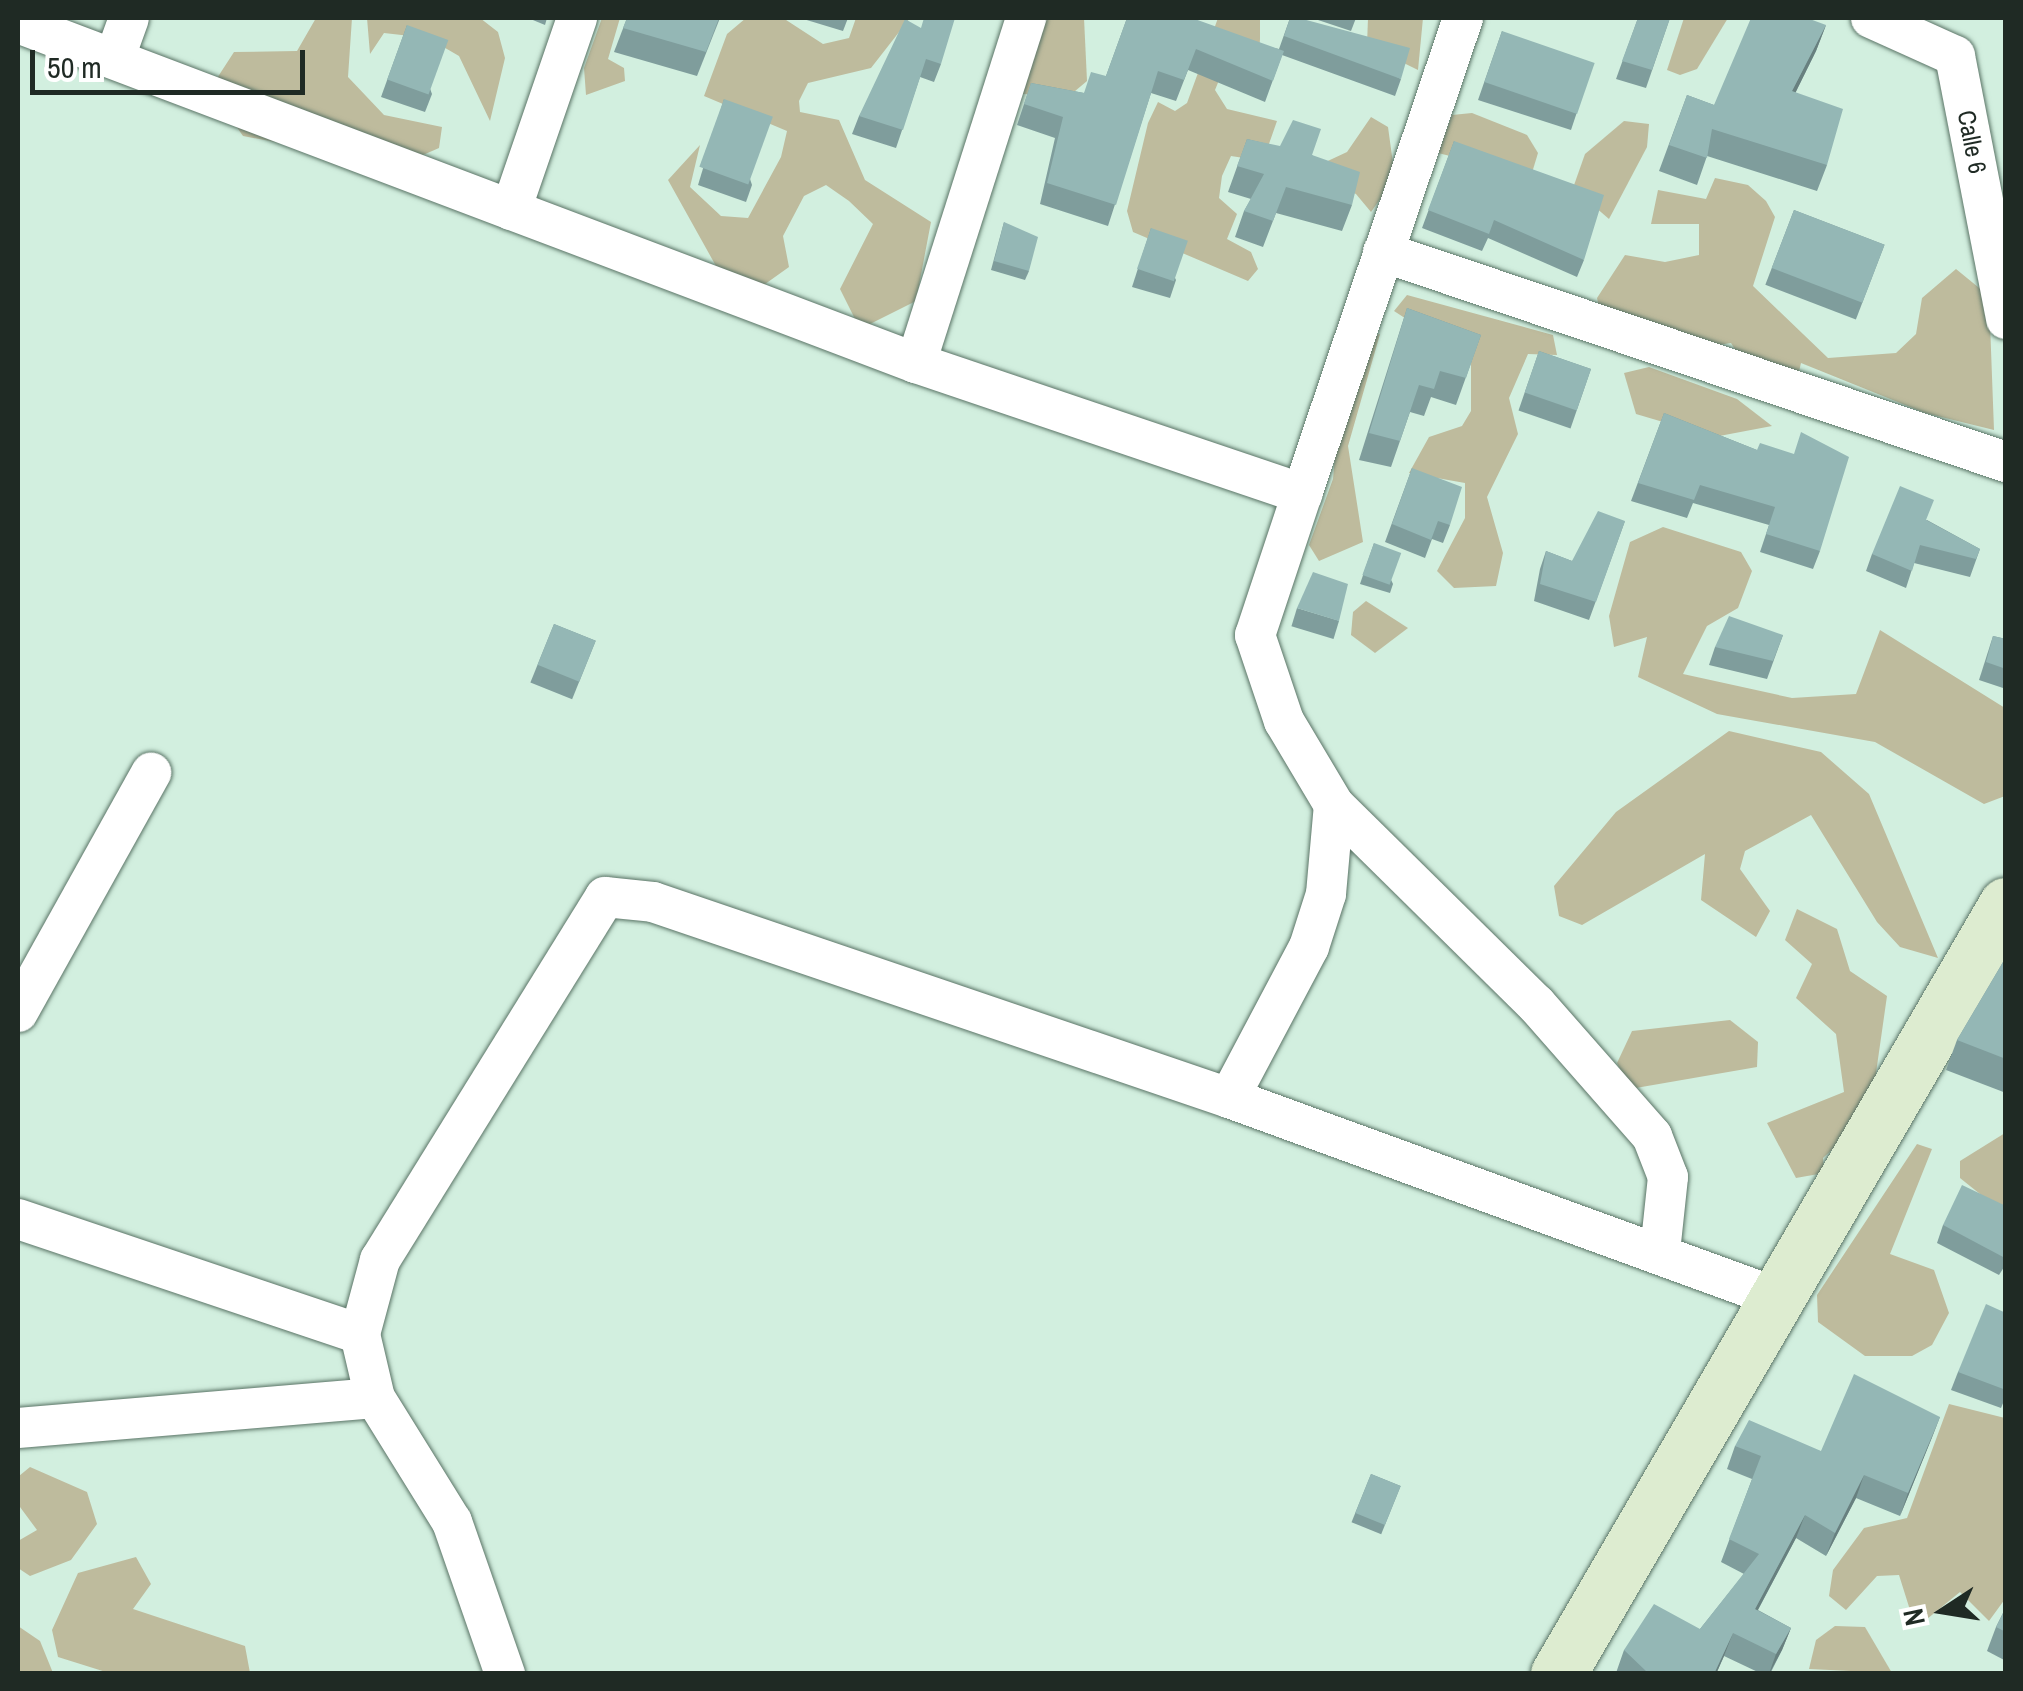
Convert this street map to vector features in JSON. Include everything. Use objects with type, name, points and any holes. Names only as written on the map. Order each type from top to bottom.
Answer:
[{"type":"street","points":[[115,57],[129,18]]},
{"type":"street","points":[[511,210],[577,18]]},
{"type":"street","points":[[916,363],[1026,18]]},
{"type":"street","points":[[1463,18],[1255,636],[1284,721],[1334,804],[1536,1004],[1652,1136],[1668,1177],[1660,1252]]},
{"type":"street","name":"Calle 6","points":[[1871,18],[1951,37],[2006,319]]},
{"type":"street","points":[[18,23],[916,363],[1302,494]]},
{"type":"street","points":[[1383,252],[2006,462]]},
{"type":"street","points":[[18,1012],[151,772]]},
{"type":"street","points":[[1228,1098],[1309,946],[1326,894],[1334,804]]},
{"type":"street","points":[[505,1674],[452,1522],[375,1398],[360,1334],[380,1260],[605,897],[653,902],[1228,1098],[1778,1298]]},
{"type":"street","points":[[1558,1674],[2006,906]]},
{"type":"street","points":[[18,1219],[360,1334]]},
{"type":"street","points":[[18,1428],[375,1398]]},
{"type":"shaded area","points":[[316,18],[352,18],[348,77],[384,115],[442,127],[439,148],[400,165],[243,136],[210,89],[234,52],[297,51]]},
{"type":"shaded area","points":[[367,18],[480,18],[498,32],[505,58],[490,121],[459,56],[428,38],[384,33],[370,54]]},
{"type":"shaded area","points":[[602,18],[620,18],[608,59],[624,68],[625,81],[586,95],[584,68]]},
{"type":"shaded area","points":[[746,18],[783,18],[823,44],[849,38],[856,18],[910,18],[871,68],[808,83],[799,101],[800,112],[839,120],[865,180],[931,222],[916,301],[860,329],[840,289],[873,224],[849,201],[826,185],[804,196],[783,236],[789,267],[758,289],[726,284],[668,180],[700,145],[690,187],[721,216],[748,218],[781,157],[787,131],[704,96],[727,34]]},
{"type":"shaded area","points":[[1038,18],[1084,18],[1087,81],[1068,97],[1009,93]]},
{"type":"shaded area","points":[[1218,18],[1260,18],[1260,39],[1259,53],[1224,68],[1215,90],[1227,109],[1277,121],[1263,161],[1231,156],[1222,176],[1219,198],[1237,214],[1227,239],[1251,252],[1258,269],[1248,281],[1133,232],[1127,211],[1148,123],[1158,102],[1175,111],[1187,103]]},
{"type":"shaded area","points":[[1368,18],[1423,18],[1418,70],[1367,45]]},
{"type":"shaded area","points":[[1684,18],[1728,18],[1697,69],[1680,75],[1667,70]]},
{"type":"shaded area","points":[[1472,113],[1527,135],[1538,153],[1531,176],[1438,153],[1452,115]]},
{"type":"shaded area","points":[[1371,117],[1388,127],[1395,178],[1371,212],[1356,194],[1318,178],[1317,166],[1347,152]]},
{"type":"shaded area","points":[[1624,121],[1649,124],[1647,147],[1609,219],[1573,188],[1585,154]]},
{"type":"shaded area","points":[[1715,178],[1748,185],[1766,201],[1775,217],[1753,286],[1828,358],[1896,353],[1916,334],[1922,298],[1956,269],[1989,296],[1994,430],[1925,413],[1801,363],[1791,406],[1760,390],[1731,343],[1673,352],[1603,325],[1597,298],[1625,255],[1665,262],[1699,255],[1699,224],[1651,224],[1658,190],[1706,199]]},
{"type":"shaded area","points":[[1407,295],[1553,335],[1557,355],[1528,354],[1509,398],[1518,434],[1487,497],[1503,553],[1496,586],[1454,588],[1437,571],[1465,518],[1465,483],[1409,473],[1429,437],[1462,426],[1471,411],[1471,361],[1394,311]]},
{"type":"shaded area","points":[[1380,334],[1348,446],[1363,542],[1319,561],[1309,545],[1333,479],[1345,343]]},
{"type":"shaded area","points":[[1649,367],[1737,399],[1772,426],[1714,437],[1636,414],[1624,373]]},
{"type":"shaded area","points":[[1663,527],[1741,552],[1752,571],[1738,608],[1707,626],[1683,674],[1792,698],[1856,694],[1880,630],[2005,708],[2005,796],[1984,804],[1875,742],[1717,714],[1638,677],[1647,637],[1614,647],[1609,616],[1630,542]]},
{"type":"shaded area","points":[[1366,601],[1408,628],[1375,653],[1351,635],[1353,612]]},
{"type":"shaded area","points":[[1729,731],[1821,752],[1869,794],[1938,958],[1900,947],[1877,922],[1811,815],[1745,851],[1740,869],[1770,911],[1756,937],[1701,900],[1705,854],[1582,925],[1559,916],[1554,886],[1616,812]]},
{"type":"shaded area","points":[[1797,909],[1837,929],[1850,971],[1887,996],[1870,1115],[1823,1158],[1824,1173],[1796,1178],[1767,1123],[1844,1092],[1836,1034],[1796,998],[1812,964],[1785,940]]},
{"type":"shaded area","points":[[1730,1020],[1758,1042],[1757,1067],[1630,1089],[1617,1063],[1632,1031]]},
{"type":"shaded area","points":[[2005,1133],[2005,1214],[1960,1178],[1960,1161]]},
{"type":"shaded area","points":[[1917,1144],[1932,1149],[1890,1254],[1934,1270],[1949,1313],[1932,1345],[1912,1356],[1865,1356],[1818,1322],[1817,1295]]},
{"type":"shaded area","points":[[1949,1404],[2005,1418],[2005,1599],[1989,1621],[1960,1592],[1927,1619],[1910,1610],[1899,1575],[1877,1576],[1846,1610],[1829,1596],[1833,1570],[1864,1528],[1907,1518]]},
{"type":"shaded area","points":[[30,1467],[87,1492],[97,1524],[71,1560],[30,1576],[18,1568],[18,1541],[37,1530],[20,1507],[19,1476]]},
{"type":"shaded area","points":[[136,1557],[151,1584],[133,1609],[245,1646],[250,1673],[109,1673],[58,1657],[52,1630],[78,1573]]},
{"type":"shaded area","points":[[18,1626],[40,1641],[53,1673],[18,1673]]},
{"type":"shaded area","points":[[1835,1626],[1865,1627],[1892,1673],[1809,1669],[1816,1640]]},
{"type":"building","points":[[627,18],[719,18],[706,52],[623,28]]},
{"type":"building","points":[[924,18],[955,18],[941,64],[926,59],[903,130],[859,116],[905,19],[921,28]]},
{"type":"building","points":[[1127,18],[1192,18],[1284,51],[1273,81],[1196,49],[1184,80],[1158,71],[1116,205],[1047,183],[1063,117],[1024,104],[1031,83],[1084,93],[1091,72],[1106,76]]},
{"type":"building","points":[[1290,18],[1410,48],[1401,79],[1284,36]]},
{"type":"building","points":[[1638,18],[1670,18],[1652,70],[1622,61]]},
{"type":"building","points":[[1751,18],[1807,18],[1826,25],[1792,91],[1843,109],[1827,165],[1712,129],[1707,158],[1669,145],[1687,95],[1714,105]]},
{"type":"building","points":[[407,25],[448,40],[429,95],[387,80]]},
{"type":"building","points":[[1502,31],[1595,63],[1577,114],[1484,82]]},
{"type":"building","points":[[724,99],[773,117],[748,184],[699,167]]},
{"type":"building","points":[[1293,120],[1321,129],[1312,155],[1360,172],[1352,205],[1286,187],[1273,221],[1244,211],[1264,174],[1237,166],[1247,139],[1280,146]]},
{"type":"building","points":[[1454,141],[1604,195],[1584,260],[1494,220],[1489,234],[1428,210]]},
{"type":"building","points":[[1794,210],[1885,245],[1862,303],[1772,268]]},
{"type":"building","points":[[1004,222],[1038,237],[1029,271],[994,261]]},
{"type":"building","points":[[1151,228],[1188,241],[1174,281],[1137,269]]},
{"type":"building","points":[[1407,308],[1481,335],[1466,378],[1440,371],[1434,389],[1419,385],[1400,441],[1369,433]]},
{"type":"building","points":[[1539,351],[1591,369],[1577,411],[1525,393]]},
{"type":"building","points":[[1664,413],[1757,450],[1760,443],[1794,454],[1801,432],[1849,457],[1820,551],[1766,534],[1775,507],[1700,485],[1694,500],[1638,483]]},
{"type":"building","points":[[1412,468],[1462,487],[1450,525],[1438,521],[1431,540],[1392,524]]},
{"type":"building","points":[[1900,486],[1934,500],[1926,520],[1980,549],[1976,559],[1920,545],[1912,571],[1872,554]]},
{"type":"building","points":[[1598,511],[1625,521],[1596,602],[1540,584],[1546,551],[1572,561]]},
{"type":"building","points":[[1374,543],[1401,553],[1390,585],[1362,575]]},
{"type":"building","points":[[1313,572],[1348,584],[1339,621],[1297,608]]},
{"type":"building","points":[[1729,616],[1783,635],[1773,661],[1715,647]]},
{"type":"building","points":[[554,624],[596,641],[579,682],[538,665]]},
{"type":"building","points":[[1993,636],[2006,639],[2006,669],[1986,662]]},
{"type":"building","points":[[2006,957],[2006,1059],[1957,1040]]},
{"type":"building","points":[[1962,1185],[2006,1206],[2005,1258],[1943,1225]]},
{"type":"building","points":[[1986,1304],[2006,1313],[2006,1390],[1958,1372]]},
{"type":"building","points":[[1854,1374],[1940,1417],[1908,1493],[1864,1475],[1835,1533],[1805,1515],[1755,1609],[1791,1628],[1776,1654],[1733,1633],[1714,1674],[1647,1674],[1624,1650],[1654,1604],[1700,1629],[1759,1554],[1729,1539],[1761,1456],[1735,1446],[1749,1420],[1821,1451]]},
{"type":"building","points":[[1371,1474],[1401,1486],[1385,1525],[1355,1513]]},
{"type":"building","points":[[2006,1607],[2006,1632],[1996,1627]]}]
